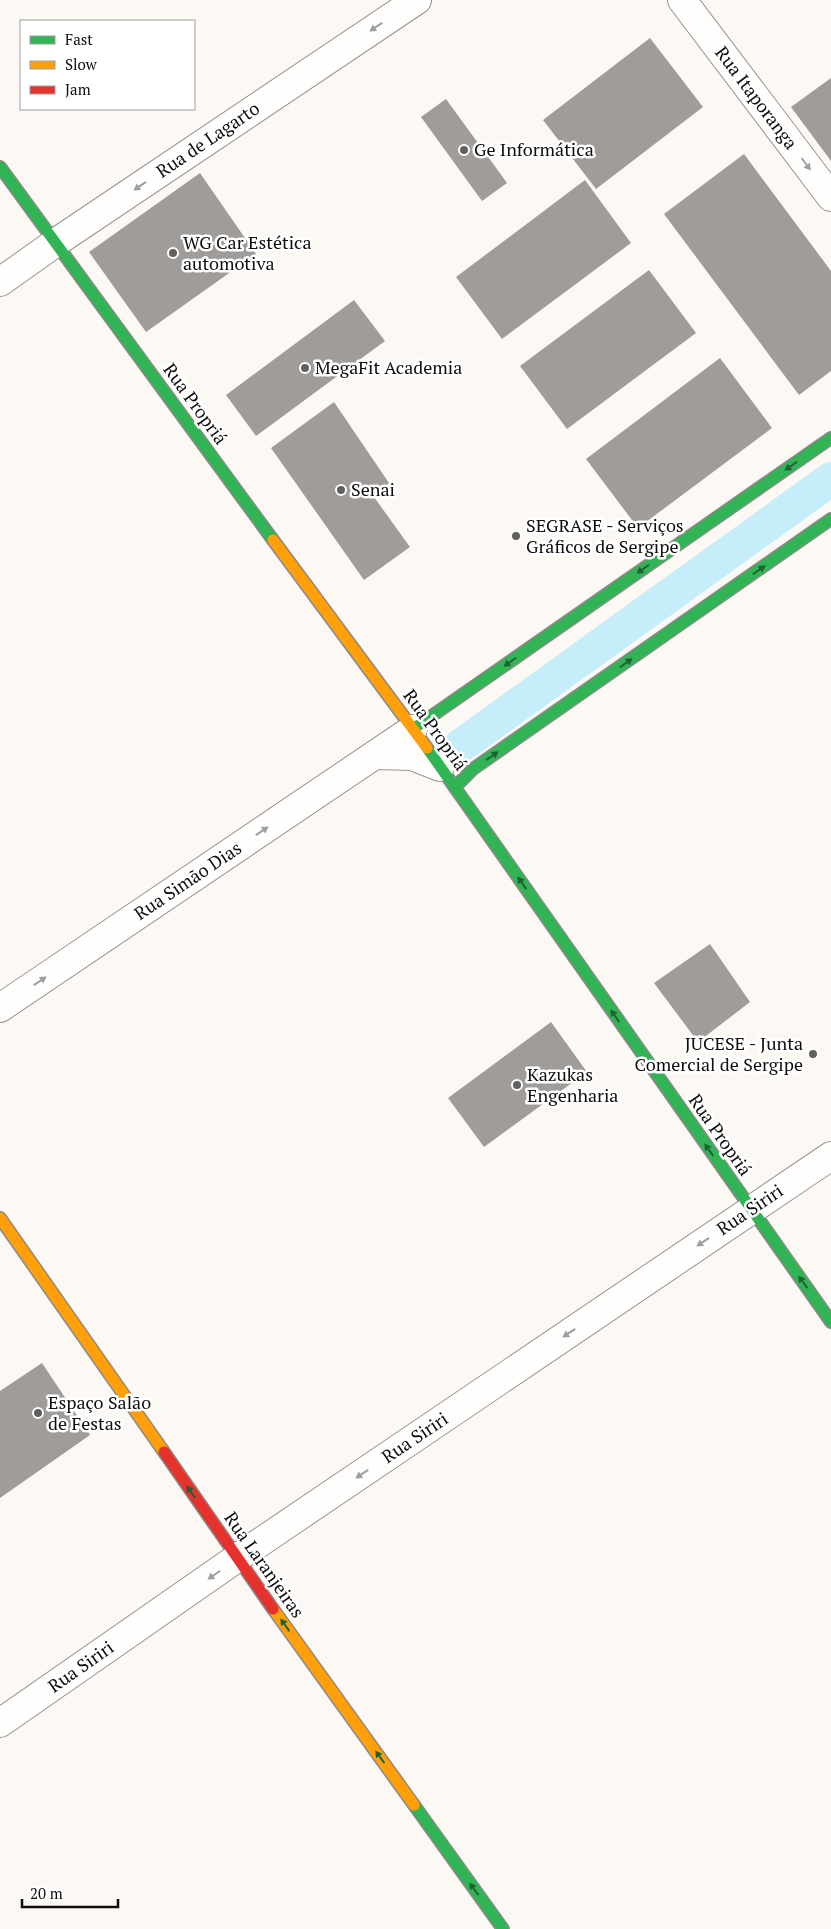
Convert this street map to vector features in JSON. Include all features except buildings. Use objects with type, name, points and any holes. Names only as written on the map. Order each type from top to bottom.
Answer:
[{"type":"street","name":"Rua de Lagarto","points":[[0,282],[417,0]]},
{"type":"street","name":"Rua Itaporanga","points":[[682,0],[831,197]]},
{"type":"street","name":"Rua Propriá","points":[[0,167],[413,729],[750,1210],[831,1322]]},
{"type":"street","points":[[413,729],[831,438]]},
{"type":"street","points":[[376,755],[412,756],[447,777],[473,769],[831,519]]},
{"type":"street","name":"Rua Simão Dias","points":[[0,1008],[413,729]]},
{"type":"street","points":[[447,777],[473,769]]},
{"type":"street","name":"Rua Siriri","points":[[0,1723],[238,1558],[831,1156]]},
{"type":"street","name":"Rua Laranjeiras","points":[[0,1218],[238,1558],[503,1929]]},
{"type":"waterway","points":[[459,747],[831,479]]},
{"type":"traffic: fast","points":[[0,167],[273,540]]},
{"type":"traffic: fast","points":[[413,729],[831,438]]},
{"type":"traffic: fast","points":[[455,787],[473,769],[831,519]]},
{"type":"traffic: fast","points":[[427,748],[831,1322]]},
{"type":"traffic: fast","points":[[414,1805],[503,1929]]},
{"type":"traffic: slow","points":[[273,540],[427,748]]},
{"type":"traffic: slow","points":[[0,1218],[164,1452]]},
{"type":"traffic: slow","points":[[273,1609],[414,1805]]},
{"type":"traffic: jam","points":[[164,1452],[273,1609]]},
{"type":"place","name":"Ge Informática","points":[[464,150]]},
{"type":"place","name":"WG Car Estética automotiva","points":[[173,253]]},
{"type":"place","name":"MegaFit Academia","points":[[305,368]]},
{"type":"place","name":"Senai","points":[[341,490]]},
{"type":"place","name":"SEGRASE - Serviços Gráficos de Sergipe","points":[[516,536]]},
{"type":"place","name":"JUCESE - Junta Comercial de Sergipe","points":[[813,1054]]},
{"type":"place","name":"Kazukas Engenharia","points":[[517,1085]]},
{"type":"place","name":"Espaço Salão de Festas","points":[[38,1413]]}]
